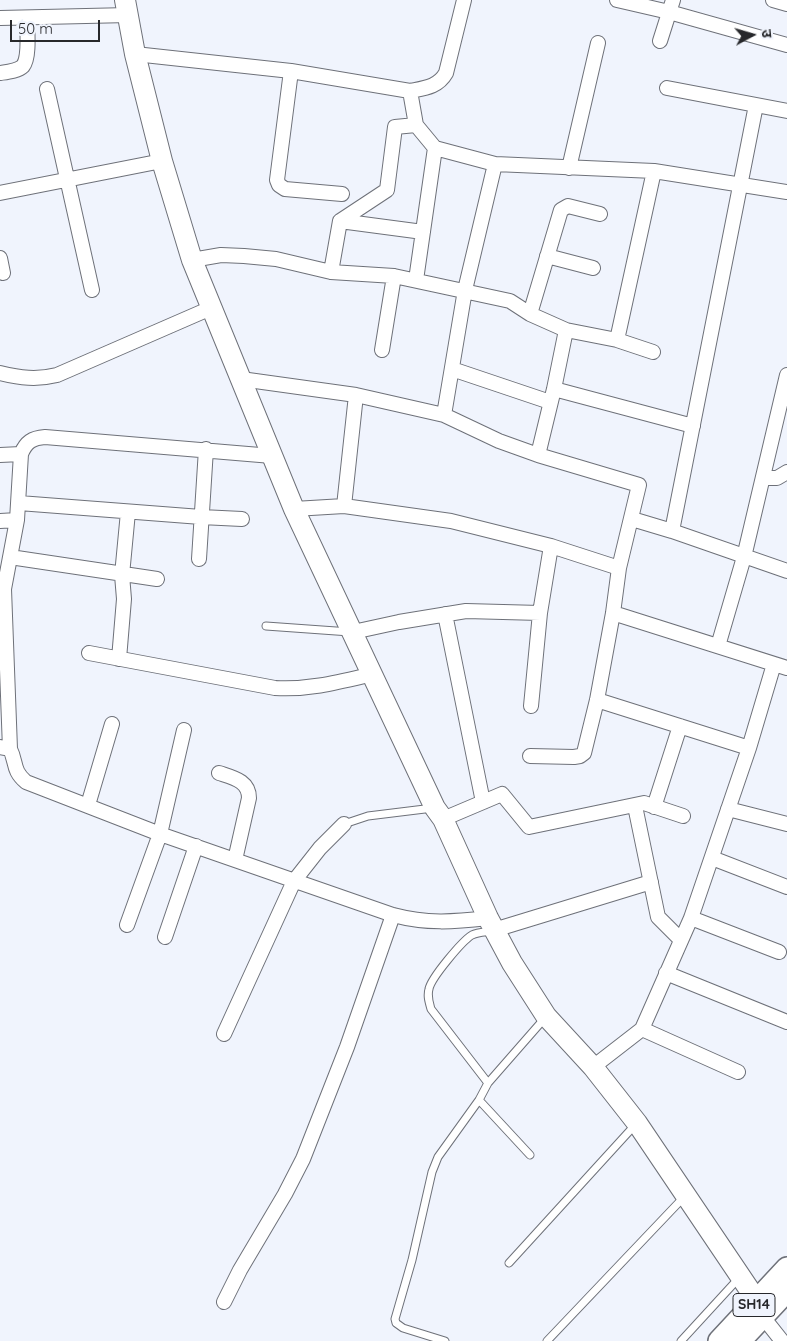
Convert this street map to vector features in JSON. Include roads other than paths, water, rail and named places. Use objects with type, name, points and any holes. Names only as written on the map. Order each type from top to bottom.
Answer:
[{"type":"main road","name":"SH14","points":[[719,1341],[752,1295],[787,1268]]},
{"type":"main road","name":"SH14","points":[[752,1295],[787,1291]]},
{"type":"main road","name":"SH14","points":[[740,1341],[752,1295]]},
{"type":"street","points":[[135,54],[292,71],[410,91],[433,86],[446,73],[464,0]]},
{"type":"street","points":[[617,0],[671,6],[787,45]]},
{"type":"street","points":[[773,0],[787,4]]},
{"type":"street","points":[[660,42],[671,6]]},
{"type":"street","points":[[0,18],[27,18],[127,8],[135,54],[162,161],[192,260],[211,308],[294,509],[491,924],[512,963],[546,1016],[593,1066],[637,1123],[782,1341]]},
{"type":"street","points":[[0,73],[22,67],[26,60],[27,18]]},
{"type":"street","points":[[569,168],[598,43]]},
{"type":"street","points":[[292,71],[277,180],[279,185],[285,189],[342,194]]},
{"type":"street","points":[[47,88],[92,290]]},
{"type":"street","points":[[667,88],[787,111]]},
{"type":"street","points":[[410,91],[416,125],[435,148],[495,164],[654,171],[787,192]]},
{"type":"street","points":[[672,531],[756,105]]},
{"type":"street","points":[[331,272],[340,221],[388,190],[395,127],[416,125]]},
{"type":"street","points":[[416,280],[435,148]]},
{"type":"street","points":[[0,193],[162,161]]},
{"type":"street","points":[[444,415],[465,290],[495,164]]},
{"type":"street","points":[[618,340],[654,171]]},
{"type":"street","points":[[530,314],[561,210],[568,206],[600,214]]},
{"type":"street","points":[[340,221],[423,232]]},
{"type":"street","points":[[192,260],[221,255],[244,256],[276,259],[331,272],[394,276],[416,280],[510,301],[530,314],[566,330],[618,340],[653,352]]},
{"type":"street","points":[[547,256],[593,268]]},
{"type":"street","points":[[0,258],[3,273]]},
{"type":"street","points":[[382,350],[394,276]]},
{"type":"street","points":[[0,372],[29,378],[45,378],[57,375],[211,308]]},
{"type":"street","points":[[538,455],[566,330]]},
{"type":"street","points":[[452,369],[552,396],[693,426]]},
{"type":"street","points":[[718,646],[744,557],[787,375]]},
{"type":"street","points":[[241,378],[356,395],[444,415],[499,441],[538,455],[639,485],[632,519],[618,568],[597,700],[584,753],[574,757],[530,756]]},
{"type":"street","points":[[344,506],[356,395]]},
{"type":"street","points":[[272,456],[45,437],[29,441],[24,446],[21,454],[17,520],[2,589],[5,748],[18,775],[26,782],[160,834],[393,915],[413,920],[491,924],[651,882]]},
{"type":"street","points":[[199,559],[206,449]]},
{"type":"street","points":[[0,455],[21,454]]},
{"type":"street","points":[[763,478],[777,478],[787,472]]},
{"type":"street","points":[[19,502],[128,512],[242,519]]},
{"type":"street","points":[[294,509],[344,506],[451,521],[551,546],[618,568]]},
{"type":"street","points":[[119,658],[124,599],[122,575],[128,512]]},
{"type":"street","points":[[632,519],[787,571]]},
{"type":"street","points":[[0,521],[17,520]]},
{"type":"street","points":[[531,706],[540,613],[551,546]]},
{"type":"street","points":[[10,557],[157,579]]},
{"type":"street","points":[[353,632],[380,625],[466,611],[540,613]]},
{"type":"street","points":[[593,1066],[642,1029],[691,918],[749,748],[781,666],[612,613]]},
{"type":"street","points":[[445,614],[483,802]]},
{"type":"street","points":[[89,653],[275,688],[313,688],[373,674]]},
{"type":"street","points":[[597,700],[749,748]]},
{"type":"street","points":[[88,805],[112,724]]},
{"type":"street","points":[[654,807],[680,726]]},
{"type":"street","points":[[127,925],[160,834],[184,730]]},
{"type":"street","points":[[219,773],[237,779],[249,791],[235,860]]},
{"type":"street","points":[[439,813],[483,802],[502,794],[529,827],[644,803],[684,816]]},
{"type":"street","points":[[635,806],[658,917],[681,940]]},
{"type":"street","points":[[728,809],[787,824]]},
{"type":"street","points":[[224,1034],[294,881],[320,848],[344,824]]},
{"type":"street","points":[[165,937],[196,846]]},
{"type":"street","points":[[712,858],[787,887]]},
{"type":"street","points":[[224,1302],[303,1159],[347,1047],[393,915]]},
{"type":"street","points":[[691,918],[779,952]]},
{"type":"street","points":[[666,972],[787,1022]]},
{"type":"street","points":[[642,1029],[738,1072]]},
{"type":"lane","points":[[266,626],[353,632]]},
{"type":"lane","points":[[344,824],[368,816],[439,813]]},
{"type":"lane","points":[[488,1083],[432,1009],[428,999],[429,989],[434,978],[466,940],[491,924]]},
{"type":"lane","points":[[444,1341],[403,1328],[396,1323],[395,1318],[412,1260],[432,1172],[438,1157],[479,1100],[488,1083],[546,1016]]},
{"type":"lane","points":[[479,1100],[530,1155]]},
{"type":"lane","points":[[509,1263],[637,1123]]},
{"type":"lane","points":[[547,1341],[686,1195]]},
{"type":"lane","points":[[681,1341],[682,1338],[752,1295]]}]
